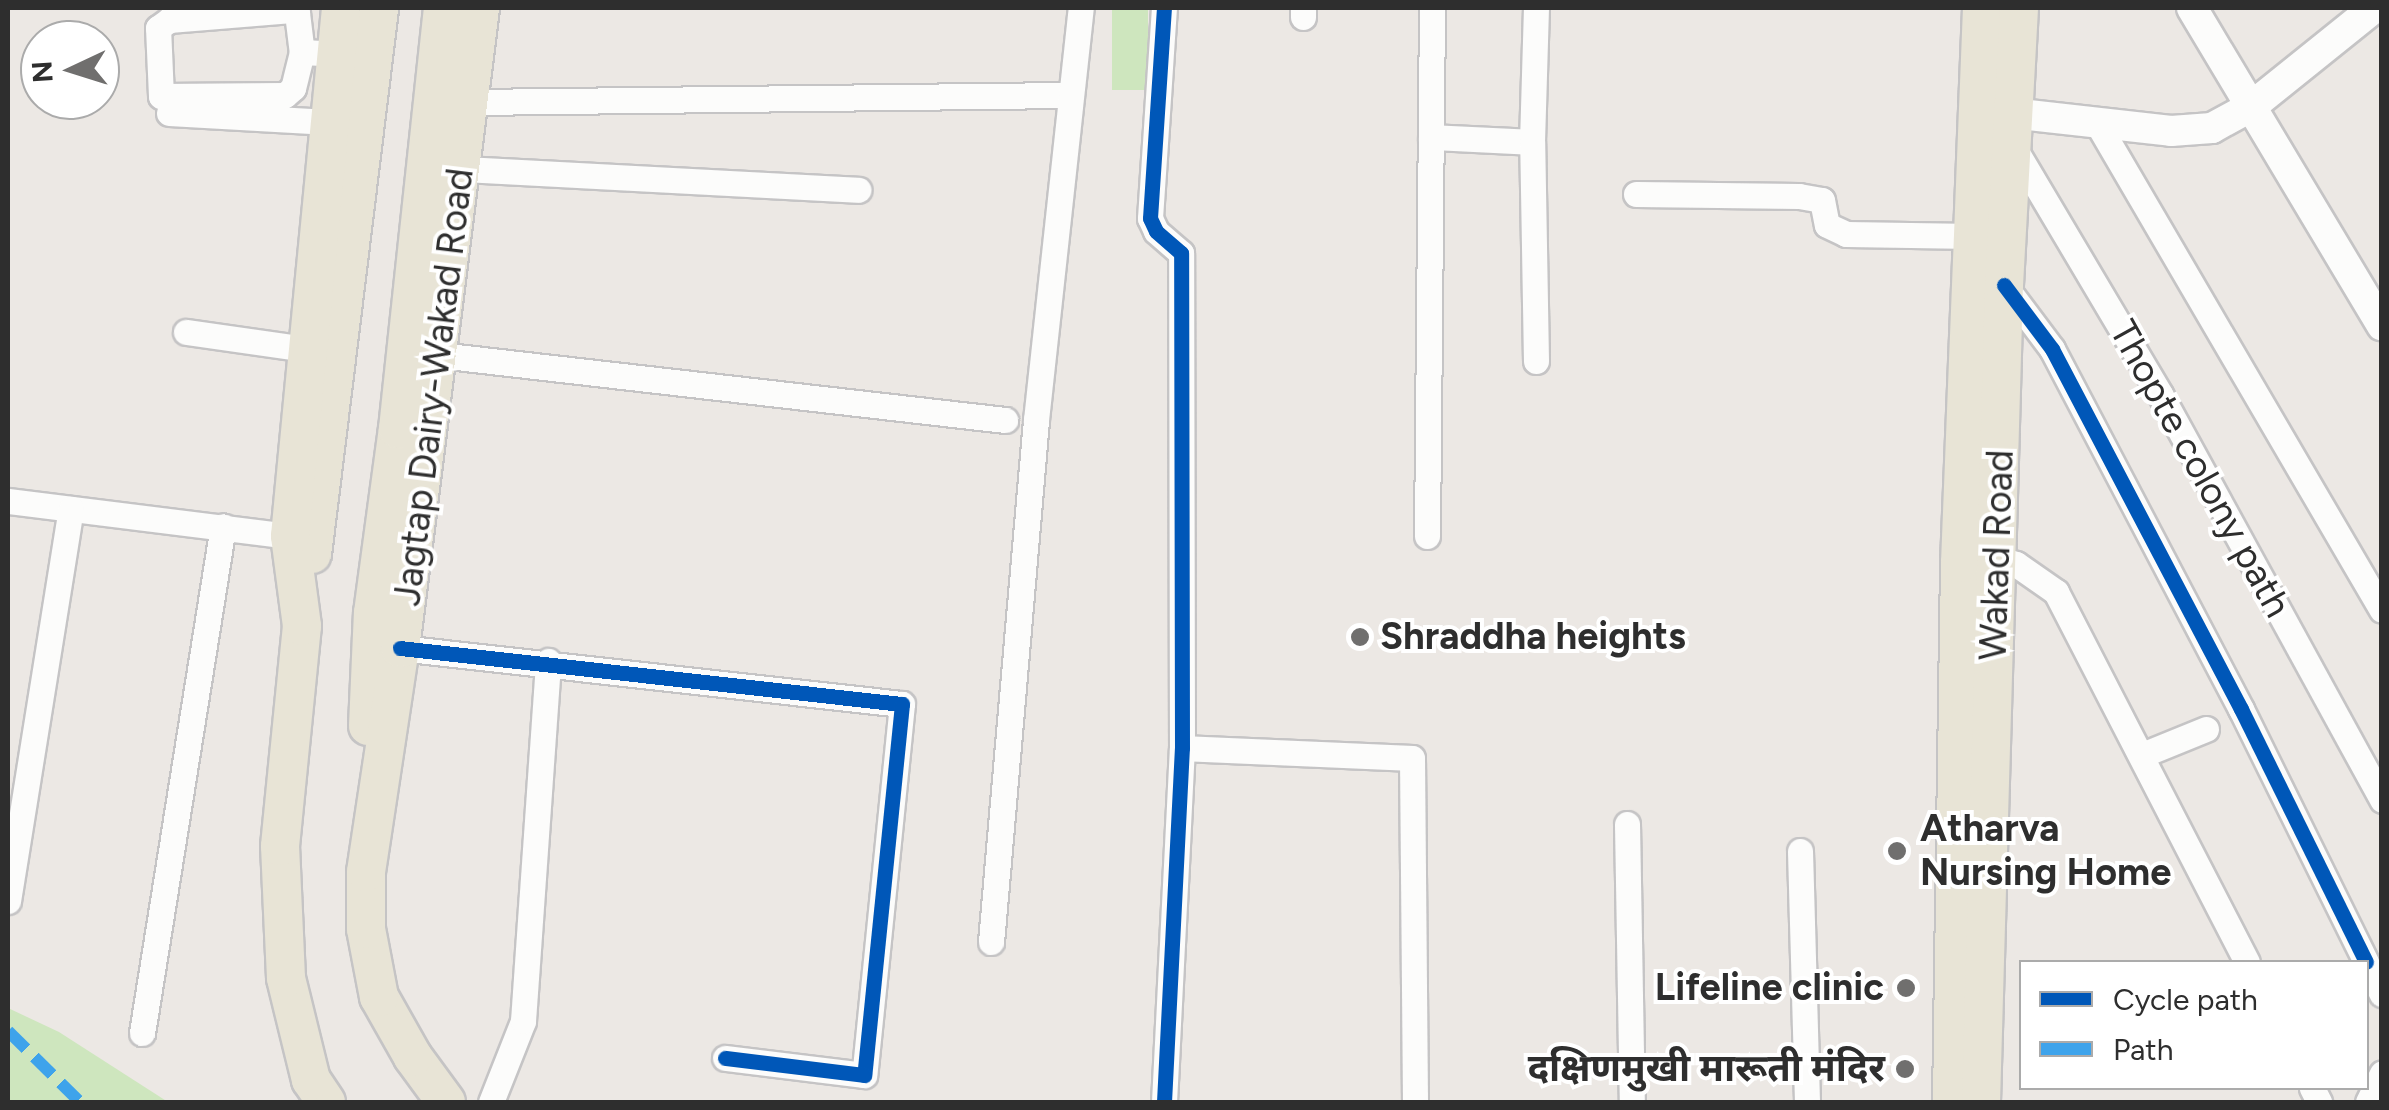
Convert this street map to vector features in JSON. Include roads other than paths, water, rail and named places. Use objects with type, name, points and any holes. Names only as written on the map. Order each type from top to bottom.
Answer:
[{"type":"main road","points":[[302,626],[290,536],[329,122],[319,53],[341,8]]},
{"type":"main road","points":[[326,1102],[312,1080],[286,978],[280,846],[302,626],[332,418],[379,8]]},
{"type":"main road","points":[[374,800],[366,707],[373,613],[398,429],[443,8]]},
{"type":"main road","name":"Jagtap Dairy-Wakad Road","points":[[446,1102],[413,1057],[379,997],[366,928],[366,872],[400,648],[480,8]]},
{"type":"main road","name":"Wakad Road","points":[[1981,1102],[2004,285],[2001,122],[1982,8]]},
{"type":"main road","name":"Wakad Road","points":[[1952,1102],[1960,582],[1974,236],[2001,122],[2019,8]]},
{"type":"street","points":[[991,942],[1036,420],[1082,8]]},
{"type":"street","points":[[1164,8],[1150,218],[1156,231],[1181,253],[1182,748],[1164,1102]]},
{"type":"street","points":[[1427,536],[1432,8]]},
{"type":"street","points":[[1536,8],[1532,142],[1536,361]]},
{"type":"street","points":[[2192,8],[2382,324]]},
{"type":"street","points":[[292,10],[319,53],[286,95],[161,96],[158,28],[169,20],[292,10]]},
{"type":"street","points":[[2001,122],[2096,121],[2171,132],[2212,128],[2252,106],[2371,10]]},
{"type":"street","points":[[470,102],[1070,96]]},
{"type":"street","points":[[156,112],[329,122]]},
{"type":"street","points":[[2096,121],[2382,610]]},
{"type":"street","name":"Thopte colony path","points":[[2001,122],[2160,394],[2382,800]]},
{"type":"street","points":[[1431,136],[1532,142]]},
{"type":"street","points":[[462,169],[858,190]]},
{"type":"street","points":[[1636,194],[1800,196],[1822,200],[1828,225],[1846,234],[1974,236]]},
{"type":"street","points":[[2004,285],[2028,312],[2061,366],[2241,709],[2365,960]]},
{"type":"street","points":[[186,332],[305,349]]},
{"type":"street","points":[[438,356],[1005,420]]},
{"type":"street","points":[[8,501],[290,536]]},
{"type":"street","points":[[8,901],[71,509]]},
{"type":"street","points":[[142,1033],[223,526]]},
{"type":"street","points":[[1997,558],[2016,564],[2056,592],[2246,960]]},
{"type":"street","points":[[400,648],[548,661],[902,704],[864,1075],[726,1058]]},
{"type":"street","points":[[491,1102],[523,1021],[548,661]]},
{"type":"street","points":[[2142,755],[2206,729]]},
{"type":"street","points":[[1182,748],[1412,758],[1415,1102]]},
{"type":"street","points":[[1626,824],[1632,1102]]},
{"type":"street","points":[[1800,851],[1807,1102]]},
{"type":"street","points":[[2369,969],[2382,994]]},
{"type":"street","points":[[2368,1102],[2382,1073]]},
{"type":"place","name":"Shraddha heights","points":[[1360,637]]},
{"type":"place","name":"Atharva Nursing Home","points":[[1897,851]]},
{"type":"place","name":"Lifeline clinic","points":[[1906,988]]},
{"type":"place","name":"दक्षिणमुखी मारूती मंदिर","points":[[1905,1069]]}]
